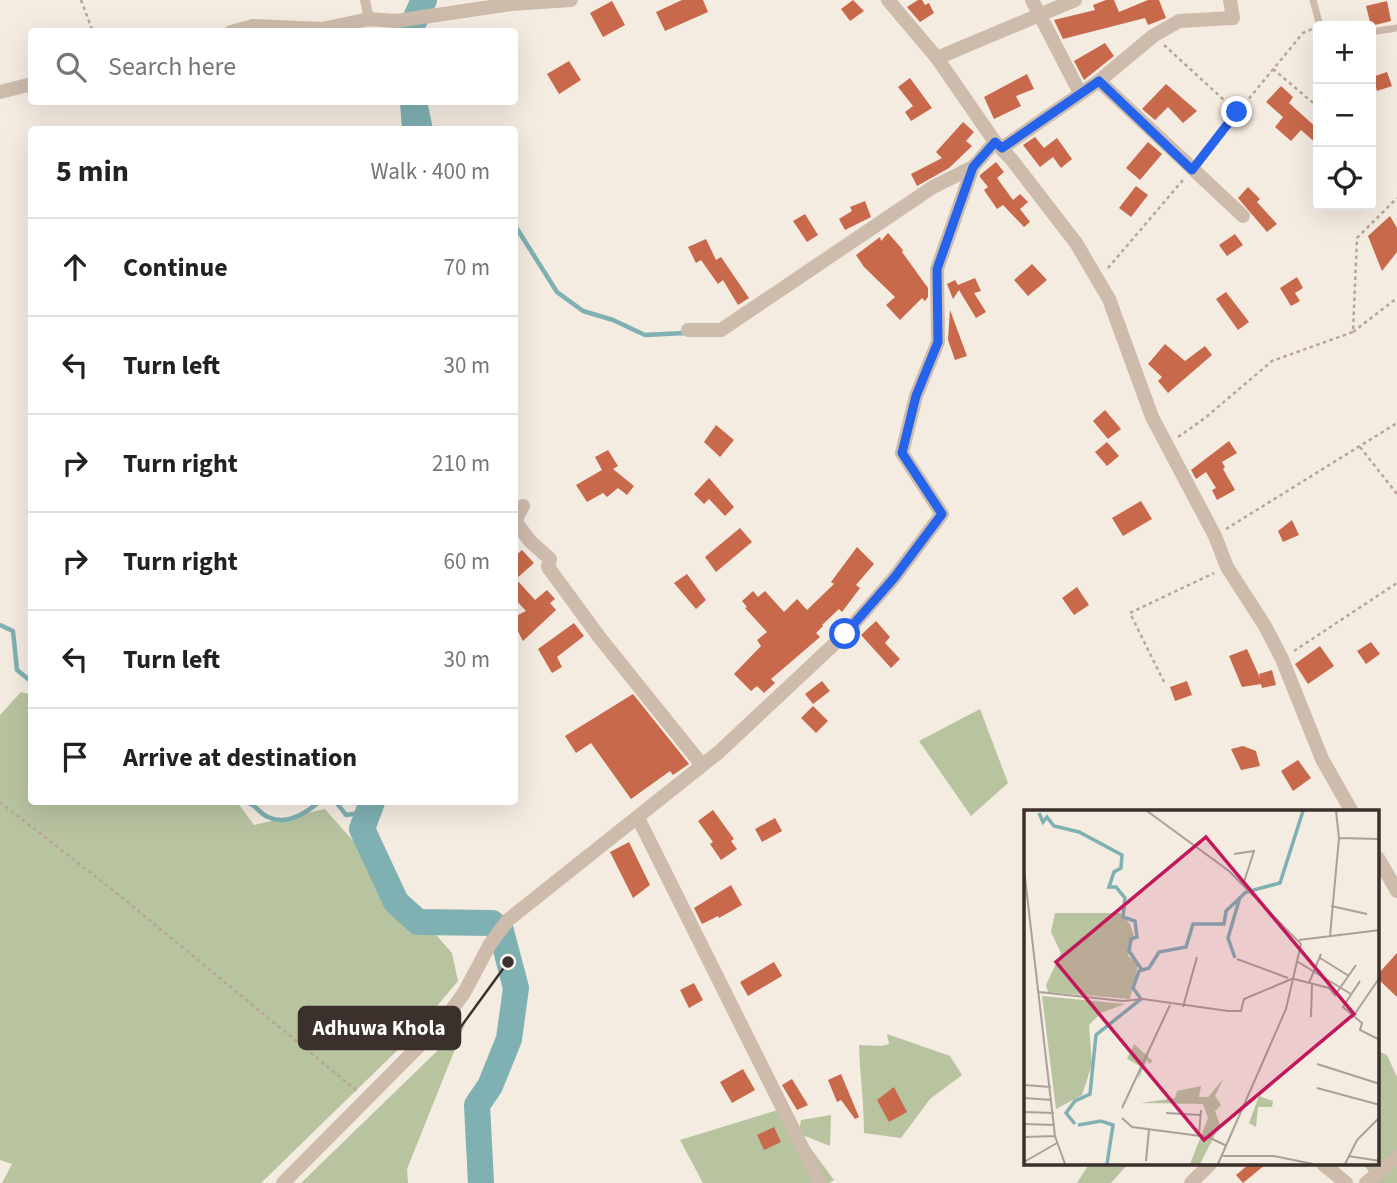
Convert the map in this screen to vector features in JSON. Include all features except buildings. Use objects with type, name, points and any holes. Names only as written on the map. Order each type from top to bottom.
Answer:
[{"type":"street","points":[[365,0],[369,19]]},
{"type":"street","points":[[327,28],[369,19],[396,21],[510,4],[571,0]]},
{"type":"street","points":[[888,0],[937,58],[998,145],[1076,243],[1109,299],[1152,416],[1168,443],[1227,567],[1265,626],[1282,659],[1321,759],[1351,810]]},
{"type":"street","points":[[1032,0],[1080,93]]},
{"type":"street","points":[[937,58],[1074,0]]},
{"type":"street","points":[[688,330],[720,330],[933,187],[973,167],[998,145],[1099,81],[1153,36],[1179,21],[1233,18],[1230,0]]},
{"type":"street","points":[[246,28],[299,28]]},
{"type":"street","points":[[1099,81],[1243,216]]},
{"type":"street","points":[[0,92],[28,85]]},
{"type":"street","points":[[283,1183],[442,1023],[464,993],[490,944],[508,920],[702,765],[845,634],[894,578],[942,514],[902,453],[916,396],[938,342],[937,269],[973,167]]},
{"type":"street","points":[[518,515],[523,506]]},
{"type":"street","points":[[518,525],[530,541],[550,559],[548,567],[593,628],[702,765]]},
{"type":"street","points":[[638,818],[820,1183]]},
{"type":"street","points":[[1380,861],[1397,891]]},
{"type":"street","points":[[1366,1183],[1397,1157]]},
{"type":"street","points":[[1191,1183],[1208,1166]]},
{"type":"street","points":[[1325,1166],[1346,1183]]},
{"type":"lane","points":[[1312,0],[1318,21]]},
{"type":"lane","points":[[1376,31],[1397,28]]},
{"type":"path","points":[[81,0],[92,28]]},
{"type":"path","points":[[1097,280],[1192,170],[1303,33],[1313,29]]},
{"type":"path","points":[[1153,36],[1237,112]]},
{"type":"path","points":[[1273,69],[1313,103]]},
{"type":"path","points":[[1353,332],[1357,238],[1397,198]]},
{"type":"path","points":[[1168,443],[1205,418],[1272,361],[1353,332],[1397,299]]},
{"type":"path","points":[[1214,536],[1397,423]]},
{"type":"path","points":[[1360,447],[1397,494]]},
{"type":"path","points":[[1164,682],[1129,613],[1227,567]]},
{"type":"path","points":[[1282,659],[1397,583]]},
{"type":"path","points":[[0,802],[109,887],[367,1099]]},
{"type":"green space","points":[[21,692],[28,694],[28,805],[239,805],[254,825],[325,809],[452,953],[458,981],[410,1038],[261,1183],[2,1183],[12,1164],[0,1160],[0,715]]},
{"type":"green space","points":[[980,709],[1008,783],[971,816],[919,741]]},
{"type":"green space","points":[[465,1024],[407,1169],[408,1183],[301,1183]]},
{"type":"green space","points":[[887,1034],[950,1056],[962,1075],[930,1099],[901,1138],[864,1133],[859,1045],[889,1044]]},
{"type":"green space","points":[[1380,1052],[1387,1055],[1397,1077],[1397,1183],[1376,1183],[1365,1166],[1380,1166]]},
{"type":"green space","points":[[781,1109],[799,1131],[801,1120],[831,1115],[830,1146],[800,1134],[834,1180],[829,1183],[703,1183],[680,1140]]},
{"type":"green space","points":[[1088,1166],[1126,1166],[1111,1183],[1077,1183]]},
{"type":"waterway","points":[[412,28],[424,0]]},
{"type":"waterway","points":[[413,105],[415,126]]},
{"type":"waterway","points":[[426,105],[430,126]]},
{"type":"waterway","points":[[518,230],[557,292],[583,311],[613,320],[645,335],[685,333]]},
{"type":"waterway","points":[[0,625],[13,631],[17,670],[28,679]]},
{"type":"waterway","points":[[252,805],[268,817],[282,820],[302,814],[315,805]]},
{"type":"waterway","points":[[338,805],[346,815],[367,812]]},
{"type":"waterway","points":[[371,805],[362,829],[396,902],[418,922],[492,923],[501,931],[516,988],[509,1039],[490,1086],[477,1105],[481,1183]]},
{"type":"place","name":"Adhuwa Khola","points":[[508,962]]},
{"type":"route","points":[[845,634],[894,578],[942,514],[902,453],[916,396],[938,342],[937,269],[973,167],[995,142],[1002,148],[1099,81],[1192,170],[1237,112]]}]
